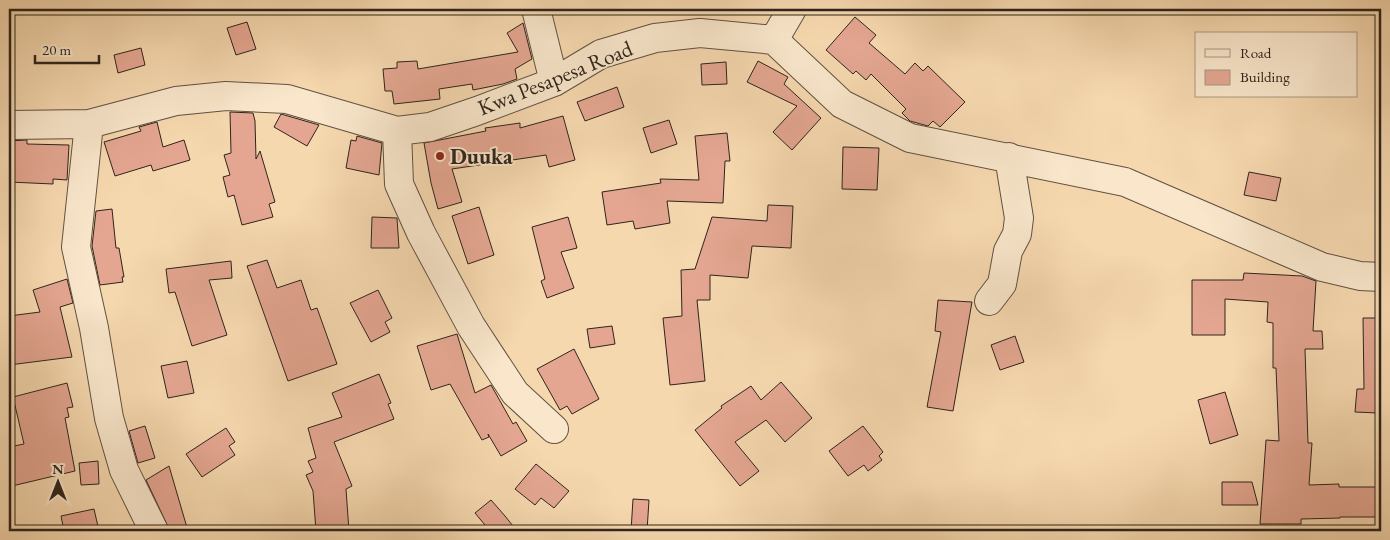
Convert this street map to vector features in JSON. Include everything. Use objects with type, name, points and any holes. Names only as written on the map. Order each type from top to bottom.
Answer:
[{"type":"street","points":[[536,9],[554,82]]},
{"type":"street","points":[[792,9],[774,40],[842,104],[910,138],[1125,182],[1322,267],[1360,276],[1381,277]]},
{"type":"street","name":"Kwa Pesapesa Road","points":[[9,126],[90,124],[176,101],[226,96],[287,99],[396,131],[430,126],[554,82],[601,54],[655,38],[700,33],[774,40]]},
{"type":"street","points":[[90,124],[76,247],[94,328],[109,418],[124,470],[154,531]]},
{"type":"street","points":[[396,131],[399,184],[421,233],[471,326],[515,393],[554,429]]},
{"type":"street","points":[[989,301],[1002,284],[1008,251],[1017,234],[1019,218],[1010,157]]},
{"type":"building","points":[[855,17],[876,35],[869,43],[905,74],[915,63],[923,71],[928,66],[965,102],[940,127],[933,121],[928,126],[910,121],[902,113],[906,109],[871,74],[866,80],[856,71],[853,74],[826,50]]},
{"type":"building","points":[[247,22],[256,49],[236,55],[227,28]]},
{"type":"building","points":[[523,23],[532,59],[515,69],[517,79],[473,90],[472,84],[439,89],[440,99],[394,104],[392,91],[385,91],[383,69],[397,68],[397,62],[417,61],[418,69],[518,52],[507,33]]},
{"type":"building","points":[[141,48],[145,65],[118,73],[114,55]]},
{"type":"building","points":[[758,61],[788,77],[784,84],[821,118],[792,150],[773,132],[797,106],[747,82]]},
{"type":"building","points":[[726,62],[727,84],[702,85],[701,64]]},
{"type":"building","points":[[617,87],[624,107],[585,121],[577,102]]},
{"type":"building","points":[[230,112],[253,113],[256,159],[260,151],[275,202],[269,204],[273,217],[242,225],[234,195],[228,197],[223,177],[230,175],[224,155],[231,153]]},
{"type":"building","points":[[281,114],[319,125],[307,146],[274,127]]},
{"type":"building","points":[[563,116],[575,160],[549,167],[546,155],[452,169],[462,202],[438,209],[424,143],[486,131],[485,128],[520,123],[520,128]]},
{"type":"building","points":[[669,120],[677,144],[651,153],[643,128]]},
{"type":"building","points":[[157,122],[163,147],[184,140],[190,160],[153,171],[151,165],[115,176],[104,142],[141,131],[139,127]]},
{"type":"building","points":[[727,133],[730,161],[725,161],[723,203],[667,201],[670,223],[635,229],[633,221],[607,225],[602,192],[661,183],[660,179],[699,180],[695,136]]},
{"type":"building","points":[[357,136],[382,143],[379,175],[346,168],[351,140],[356,141]]},
{"type":"building","points":[[27,140],[27,144],[69,145],[67,180],[53,179],[53,184],[9,182],[9,141]]},
{"type":"building","points":[[843,147],[879,148],[877,190],[842,189]]},
{"type":"building","points":[[1249,172],[1281,178],[1276,201],[1244,195]]},
{"type":"building","points":[[768,205],[793,206],[791,248],[752,246],[748,278],[710,275],[710,300],[697,300],[705,381],[670,385],[663,318],[682,316],[681,270],[695,269],[712,217],[767,221]]},
{"type":"building","points":[[479,207],[494,255],[468,264],[452,216]]},
{"type":"building","points":[[112,209],[116,248],[119,248],[124,277],[122,277],[123,282],[100,285],[92,246],[96,211]]},
{"type":"building","points":[[372,217],[397,218],[399,248],[371,248]]},
{"type":"building","points":[[568,217],[577,248],[561,252],[574,288],[547,298],[541,281],[545,279],[532,227]]},
{"type":"building","points":[[267,260],[277,288],[301,280],[311,310],[317,308],[337,364],[288,381],[247,266]]},
{"type":"building","points":[[231,261],[232,278],[209,280],[227,335],[192,346],[175,292],[169,293],[166,269]]},
{"type":"building","points":[[1244,273],[1302,276],[1316,281],[1313,331],[1322,331],[1323,349],[1305,349],[1308,443],[1312,443],[1309,485],[1339,484],[1339,487],[1381,487],[1381,517],[1301,519],[1301,524],[1260,524],[1266,440],[1279,441],[1276,368],[1273,368],[1273,323],[1267,322],[1268,302],[1225,299],[1225,335],[1192,335],[1192,280],[1243,280]]},
{"type":"building","points":[[67,279],[73,303],[60,307],[72,357],[9,365],[9,316],[40,312],[33,290]]},
{"type":"building","points":[[378,290],[392,318],[385,322],[390,332],[371,342],[350,303]]},
{"type":"building","points":[[938,300],[972,302],[953,411],[927,407],[941,332],[935,331]]},
{"type":"building","points":[[1363,318],[1381,318],[1381,379],[1379,379],[1377,413],[1355,412],[1357,389],[1364,389]]},
{"type":"building","points":[[612,326],[615,344],[590,348],[587,329]]},
{"type":"building","points":[[457,334],[475,393],[491,385],[513,424],[516,422],[527,441],[501,456],[488,434],[489,437],[482,440],[450,384],[431,390],[417,346]]},
{"type":"building","points":[[1015,336],[1024,362],[1000,370],[991,345]]},
{"type":"building","points":[[574,349],[599,399],[572,414],[567,406],[560,410],[537,369]]},
{"type":"building","points":[[187,361],[194,393],[168,398],[161,366]]},
{"type":"building","points":[[379,374],[391,403],[388,404],[394,419],[334,442],[352,486],[346,489],[349,531],[316,531],[313,491],[306,475],[313,472],[308,461],[316,458],[308,428],[342,417],[332,393]]},
{"type":"building","points":[[781,382],[812,418],[785,442],[766,420],[735,442],[759,471],[740,486],[695,430],[722,408],[721,406],[751,386],[761,400]]},
{"type":"building","points":[[67,383],[73,407],[67,408],[69,417],[65,418],[75,471],[12,486],[9,447],[24,444],[13,397]]},
{"type":"building","points":[[1225,392],[1238,435],[1210,444],[1198,400]]},
{"type":"building","points":[[145,426],[155,458],[138,463],[129,431]]},
{"type":"building","points":[[863,426],[883,452],[879,456],[882,460],[868,471],[864,465],[848,476],[829,451]]},
{"type":"building","points":[[226,428],[235,442],[229,446],[235,455],[202,477],[186,454]]},
{"type":"building","points":[[98,461],[99,484],[81,485],[79,463]]},
{"type":"building","points":[[536,464],[569,491],[554,508],[541,498],[535,505],[515,489]]},
{"type":"building","points":[[169,466],[188,531],[170,531],[146,480]]},
{"type":"building","points":[[1222,482],[1252,482],[1258,505],[1222,505]]},
{"type":"building","points":[[633,499],[649,500],[647,531],[631,531]]},
{"type":"building","points":[[491,500],[517,531],[490,531],[475,513]]},
{"type":"building","points":[[94,509],[99,531],[64,531],[61,516]]},
{"type":"place","name":"Duuka","points":[[440,156]]}]
